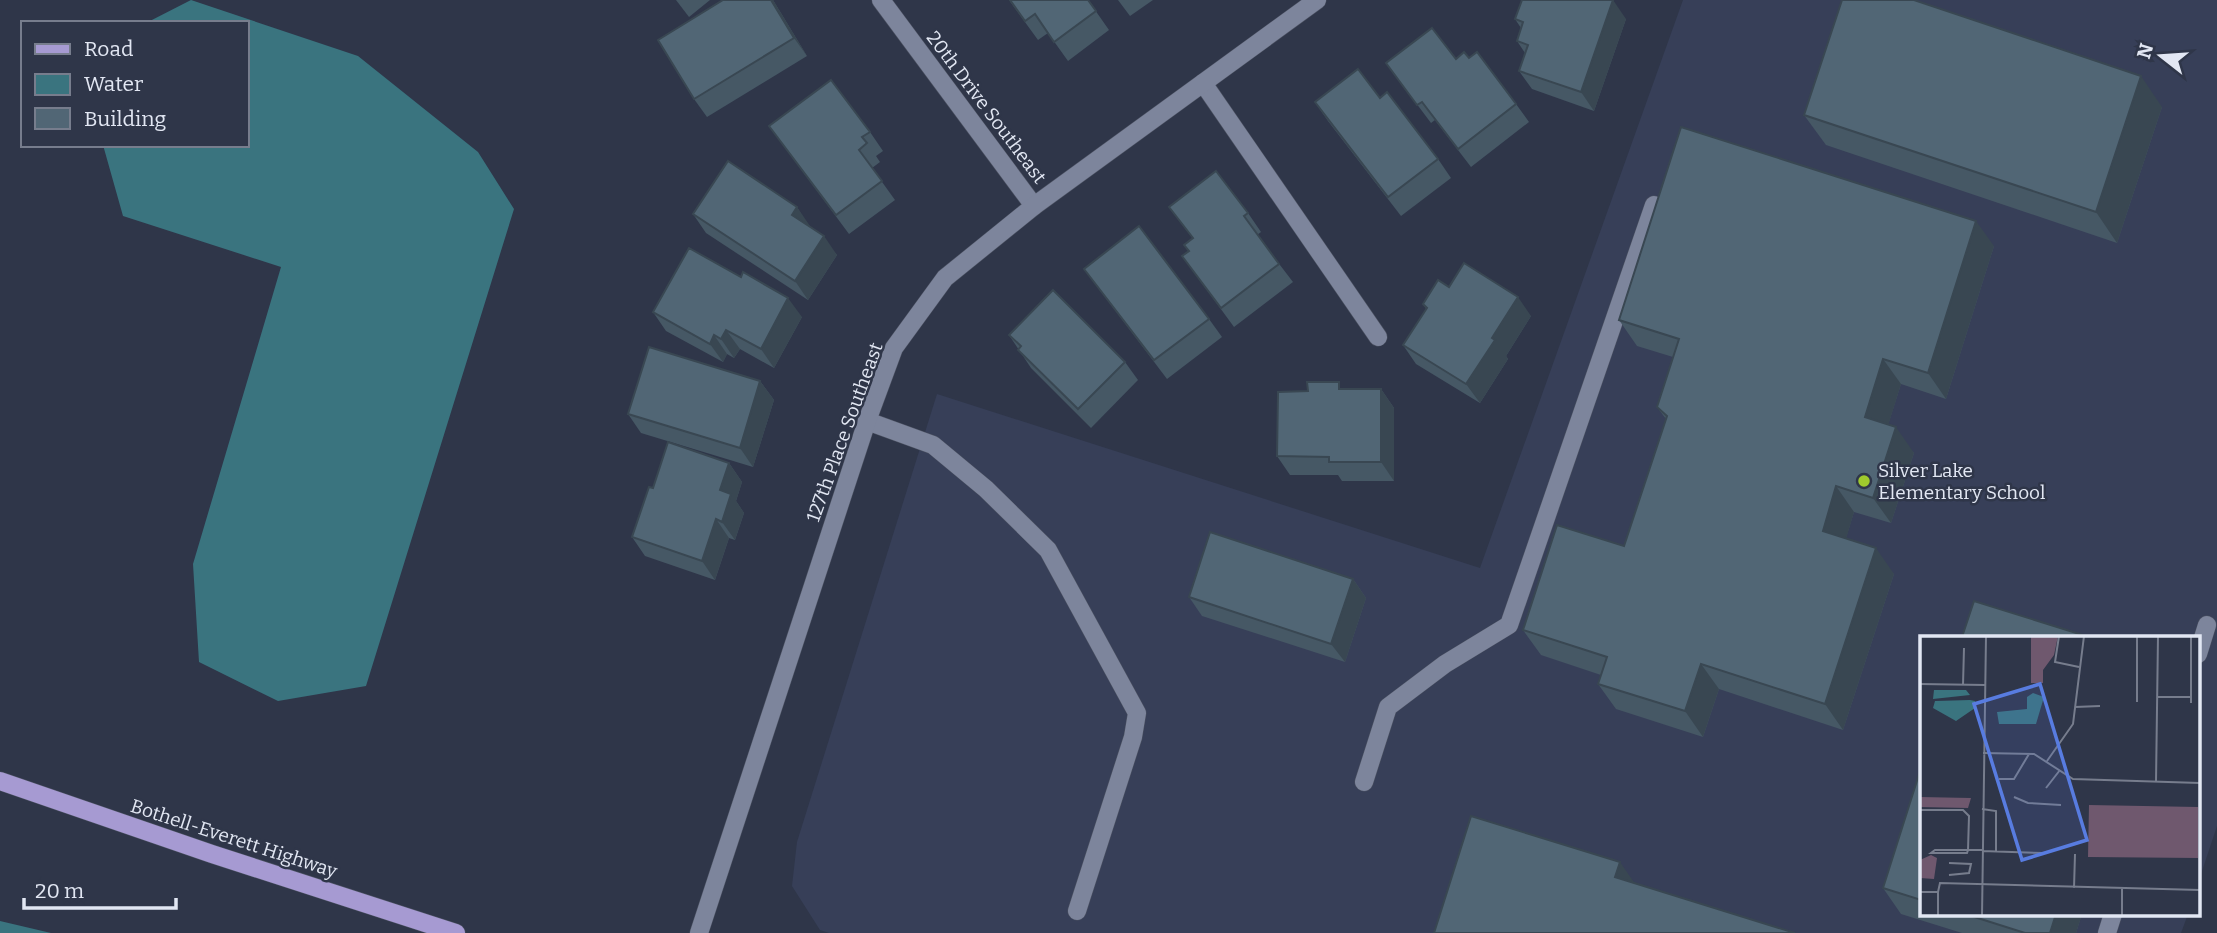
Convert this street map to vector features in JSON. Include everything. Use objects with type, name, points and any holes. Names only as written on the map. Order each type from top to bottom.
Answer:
[{"type":"main road","name":"Bothell-Everett Highway","points":[[0,781],[212,854],[456,933]]},
{"type":"street","name":"20th Drive Southeast","points":[[881,0],[1034,206]]},
{"type":"street","name":"127th Place Southeast","points":[[699,933],[867,421],[894,348],[945,278],[1034,206],[1317,0]]},
{"type":"street","points":[[1203,83],[1378,337]]},
{"type":"street","points":[[1364,782],[1388,707],[1445,664],[1509,625],[1654,205]]},
{"type":"street","points":[[867,421],[933,445],[986,489],[1048,550],[1137,713],[1133,737],[1077,911]]},
{"type":"street","points":[[2200,648],[2207,625]]},
{"type":"street","points":[[2107,933],[2112,916]]},
{"type":"shaded area","name":"Silver Lake Elementary School","points":[[1683,0],[2217,0],[2217,826],[2200,877],[2200,636],[1920,636],[1920,916],[2187,916],[2181,933],[829,933],[820,930],[792,886],[797,842],[937,394],[1480,568]]},
{"type":"water","points":[[191,0],[358,56],[478,152],[514,209],[366,686],[278,701],[199,662],[193,564],[281,267],[123,216],[104,147],[248,147],[248,21],[150,21]]},
{"type":"water","points":[[0,921],[51,933],[0,933]]},
{"type":"building","points":[[723,0],[771,0],[794,38],[694,99],[658,40]]},
{"type":"building","points":[[1010,0],[1088,0],[1096,11],[1054,42],[1035,14],[1025,21]]},
{"type":"building","points":[[1522,0],[1613,0],[1581,92],[1519,71],[1528,45],[1517,41],[1523,22],[1515,19]]},
{"type":"building","points":[[1842,0],[1914,0],[2141,76],[2096,212],[1804,115]]},
{"type":"building","points":[[1432,28],[1456,59],[1464,52],[1469,58],[1477,52],[1516,104],[1458,149],[1422,102],[1417,105],[1386,63]]},
{"type":"building","points":[[1358,69],[1380,98],[1387,92],[1438,159],[1388,197],[1315,102]]},
{"type":"building","points":[[831,80],[870,132],[862,137],[867,143],[859,150],[882,181],[836,215],[769,126]]},
{"type":"building","name":"Silver Lake Elementary School","points":[[1681,127],[1976,221],[1928,373],[1883,359],[1865,417],[1896,427],[1873,498],[1836,486],[1823,531],[1876,548],[1825,704],[1701,664],[1685,711],[1598,684],[1607,657],[1523,630],[1557,525],[1624,546],[1667,416],[1657,407],[1679,339],[1619,320]]},
{"type":"building","points":[[728,161],[797,207],[792,215],[824,236],[795,281],[693,214]]},
{"type":"building","points":[[1216,171],[1248,213],[1244,216],[1279,264],[1221,308],[1182,256],[1189,251],[1184,245],[1193,238],[1169,207]]},
{"type":"building","points":[[1139,226],[1209,319],[1154,360],[1084,269]]},
{"type":"building","points":[[689,248],[741,277],[743,272],[788,298],[761,349],[726,330],[721,339],[714,335],[710,344],[653,312]]},
{"type":"building","points":[[1464,263],[1518,297],[1492,338],[1495,340],[1466,384],[1403,345],[1427,308],[1423,304],[1438,280],[1449,287]]},
{"type":"building","points":[[1053,290],[1125,362],[1078,409],[1018,350],[1021,346],[1009,335]]},
{"type":"building","points":[[649,347],[760,381],[740,448],[628,414]]},
{"type":"building","points":[[1307,382],[1339,382],[1339,389],[1381,389],[1381,462],[1329,462],[1329,457],[1277,456],[1278,392],[1308,391]]},
{"type":"building","points":[[668,442],[729,463],[720,490],[731,494],[722,522],[716,519],[702,561],[632,537],[649,487],[653,488]]},
{"type":"building","points":[[1210,532],[1353,579],[1331,644],[1189,597]]},
{"type":"building","points":[[1974,601],[2086,636],[1962,636]]},
{"type":"building","points":[[1920,771],[1920,900],[1883,888]]},
{"type":"building","points":[[1471,816],[1620,862],[1615,877],[1795,933],[1434,933]]},
{"type":"building","points":[[1971,916],[2055,916],[2050,933],[2025,933]]},
{"type":"place","name":"Silver Lake Elementary School","points":[[1864,481]]}]
